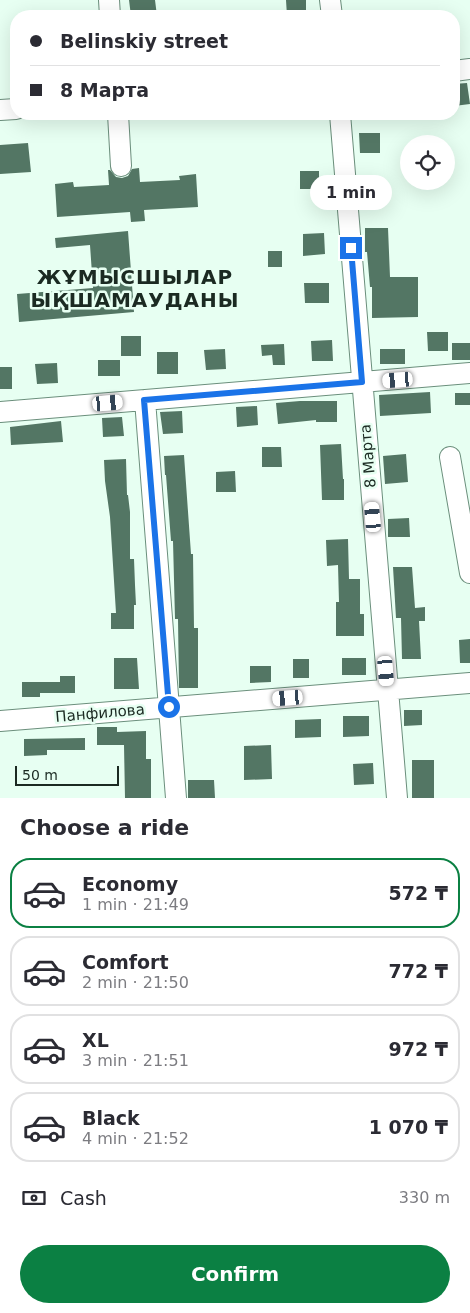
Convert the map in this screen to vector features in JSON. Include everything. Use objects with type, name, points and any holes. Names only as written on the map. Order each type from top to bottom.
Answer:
[{"type":"street","points":[[118,120],[121,166]]},
{"type":"street","name":"8 Марта","points":[[340,120],[397,798]]},
{"type":"street","points":[[0,412],[470,374]]},
{"type":"street","points":[[144,400],[176,798]]},
{"type":"street","points":[[450,457],[470,573]]},
{"type":"street","name":"Панфилова","points":[[0,720],[470,683]]},
{"type":"building","points":[[129,0],[155,0],[156,10],[130,10]]},
{"type":"building","points":[[286,0],[306,0],[306,10],[287,10]]},
{"type":"building","points":[[467,83],[470,104],[460,105],[460,84]]},
{"type":"building","points":[[359,133],[380,133],[380,153],[360,153]]},
{"type":"building","points":[[28,143],[31,172],[0,174],[0,145]]},
{"type":"building","points":[[139,168],[140,182],[180,180],[179,176],[196,174],[198,207],[144,210],[145,221],[131,222],[130,212],[57,217],[55,184],[73,182],[74,187],[109,185],[108,170],[116,177],[122,178],[128,176],[132,169]]},
{"type":"building","points":[[300,171],[319,171],[319,189],[300,189]]},
{"type":"building","points":[[363,185],[384,185],[385,206],[363,206]]},
{"type":"building","points":[[365,228],[388,228],[390,277],[418,277],[418,317],[372,318],[372,287],[370,287],[367,252],[365,252]]},
{"type":"building","points":[[128,231],[134,312],[19,322],[17,294],[93,288],[90,245],[56,248],[55,238]]},
{"type":"building","points":[[324,233],[325,254],[303,256],[303,234]]},
{"type":"building","points":[[268,251],[282,251],[282,267],[268,267]]},
{"type":"building","points":[[304,283],[329,283],[329,303],[305,303]]},
{"type":"building","points":[[427,332],[448,332],[448,351],[428,351]]},
{"type":"building","points":[[121,336],[141,336],[141,356],[121,356]]},
{"type":"building","points":[[332,340],[333,361],[312,361],[311,341]]},
{"type":"building","points":[[452,343],[470,343],[470,360],[452,360]]},
{"type":"building","points":[[284,344],[285,365],[273,365],[272,355],[262,356],[261,345]]},
{"type":"building","points":[[225,349],[226,369],[206,370],[204,350]]},
{"type":"building","points":[[380,349],[405,349],[405,364],[380,364]]},
{"type":"building","points":[[157,352],[178,352],[178,374],[157,374]]},
{"type":"building","points":[[98,360],[120,360],[120,376],[98,376]]},
{"type":"building","points":[[57,363],[58,383],[37,384],[35,364]]},
{"type":"building","points":[[0,367],[12,367],[12,389],[0,389]]},
{"type":"building","points":[[430,392],[431,413],[380,416],[379,395]]},
{"type":"building","points":[[455,393],[470,393],[470,405],[455,405]]},
{"type":"building","points":[[337,401],[337,422],[316,422],[316,420],[278,424],[276,403]]},
{"type":"building","points":[[257,406],[258,425],[237,427],[236,407]]},
{"type":"building","points":[[182,411],[183,433],[163,434],[160,412]]},
{"type":"building","points":[[122,417],[124,436],[103,437],[102,418]]},
{"type":"building","points":[[61,421],[63,442],[11,445],[10,427]]},
{"type":"building","points":[[341,444],[344,500],[322,500],[320,445]]},
{"type":"building","points":[[262,447],[281,447],[282,467],[262,467]]},
{"type":"building","points":[[406,454],[408,482],[385,484],[383,456]]},
{"type":"building","points":[[184,455],[191,554],[193,554],[194,628],[198,628],[198,688],[179,688],[178,619],[175,619],[173,541],[171,541],[165,475],[164,456]]},
{"type":"building","points":[[126,459],[127,495],[130,512],[130,559],[134,559],[136,605],[134,605],[134,629],[111,629],[111,613],[116,613],[110,517],[104,460]]},
{"type":"building","points":[[235,471],[236,492],[216,492],[216,472]]},
{"type":"building","points":[[409,518],[410,537],[388,537],[388,519]]},
{"type":"building","points":[[348,539],[349,579],[360,579],[360,614],[364,614],[364,636],[336,636],[336,602],[339,602],[338,565],[327,566],[326,540]]},
{"type":"building","points":[[393,567],[412,567],[415,608],[425,607],[425,621],[419,621],[421,659],[402,659],[401,618],[396,618]]},
{"type":"building","points":[[470,639],[470,663],[460,663],[459,640]]},
{"type":"building","points":[[114,658],[137,658],[139,689],[114,689]]},
{"type":"building","points":[[342,658],[366,658],[366,675],[342,675]]},
{"type":"building","points":[[293,659],[309,659],[309,678],[293,678]]},
{"type":"building","points":[[250,666],[271,666],[271,682],[250,683]]},
{"type":"building","points":[[60,676],[75,676],[75,693],[40,693],[40,697],[22,697],[22,682],[60,682]]},
{"type":"building","points":[[404,710],[422,710],[422,725],[404,726]]},
{"type":"building","points":[[343,716],[369,716],[369,736],[343,737]]},
{"type":"building","points":[[321,719],[321,737],[295,738],[295,720]]},
{"type":"building","points":[[97,727],[117,727],[117,732],[146,731],[146,759],[151,759],[151,798],[125,798],[124,745],[97,745]]},
{"type":"building","points":[[85,738],[85,750],[47,750],[47,755],[24,756],[24,739]]},
{"type":"building","points":[[271,745],[272,779],[244,780],[244,746]]},
{"type":"building","points":[[412,760],[434,760],[434,798],[412,798]]},
{"type":"building","points":[[373,763],[374,784],[354,785],[353,764]]},
{"type":"building","points":[[188,780],[214,780],[215,798],[188,798]]},
{"type":"district","name":"ЖҰМЫСШЫЛАР ЫҚШАМАУДАНЫ","points":[[135,288]]},
{"type":"route","points":[[169,707],[144,400],[362,382],[351,248]]}]
